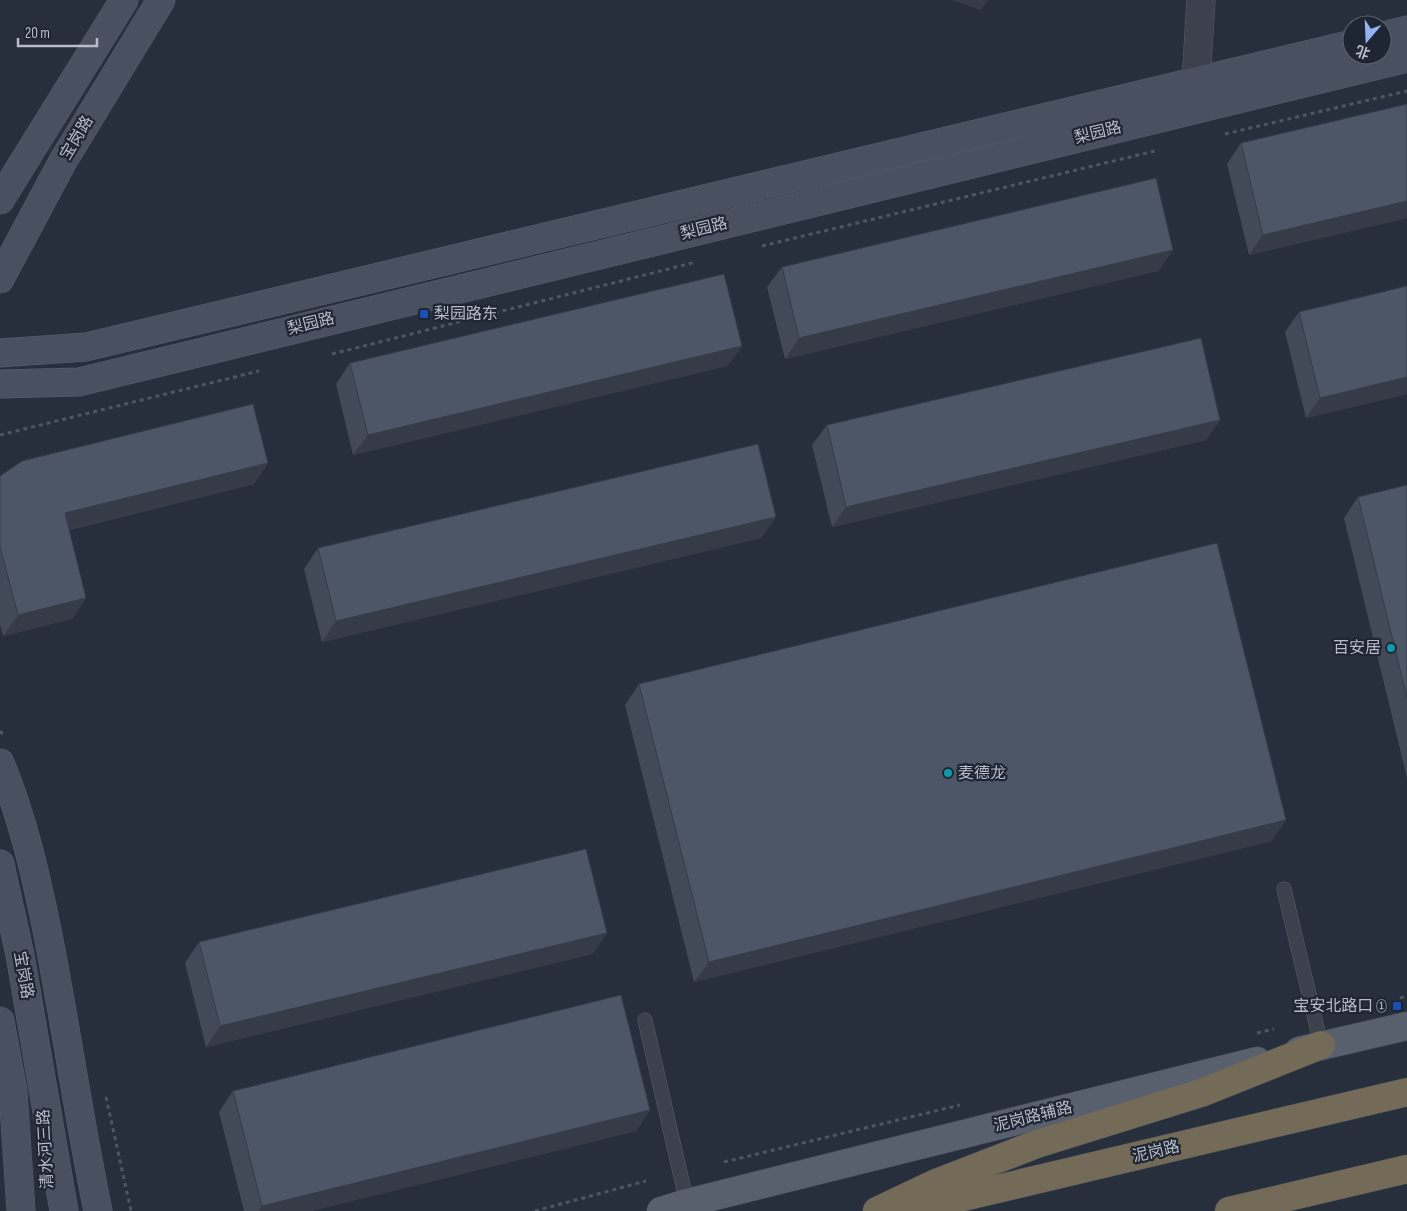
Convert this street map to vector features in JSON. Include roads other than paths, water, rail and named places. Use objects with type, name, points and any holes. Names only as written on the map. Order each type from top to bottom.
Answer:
[{"type":"highway","points":[[877,1211],[936,1183],[1037,1144],[1201,1093],[1321,1045]]},
{"type":"highway","name":"泥岗路","points":[[904,1211],[1407,1092]]},
{"type":"highway","points":[[1229,1211],[1407,1169]]},
{"type":"main road","name":"泥岗路辅路","points":[[661,1211],[1321,1045],[1407,1026]]},
{"type":"street","name":"宝岗路","points":[[0,200],[124,0]]},
{"type":"street","name":"宝岗路","points":[[0,279],[63,162],[161,0]]},
{"type":"street","points":[[1201,0],[1196,81],[1204,107]]},
{"type":"street","points":[[1392,34],[1407,30]]},
{"type":"street","name":"梨园路","points":[[0,353],[86,347],[1342,46]]},
{"type":"street","name":"梨园路","points":[[0,384],[79,382],[1407,58]]},
{"type":"street","points":[[0,763],[13,794],[36,876],[98,1211]]},
{"type":"street","name":"宝岗路","points":[[0,864],[20,955],[43,1087]]},
{"type":"street","points":[[0,1021],[13,1091],[9,1211]]},
{"type":"street","points":[[43,1087],[64,1211]]},
{"type":"street","name":"清水河三路","points":[[43,1087],[50,1211]]},
{"type":"street","name":"清水河三路","points":[[13,1091],[21,1211]]},
{"type":"lane","points":[[1284,889],[1321,1045]]},
{"type":"lane","points":[[645,1020],[687,1203]]},
{"type":"place","name":"梨园路东","points":[[424,314]]},
{"type":"place","name":"百安居","points":[[1391,648]]},
{"type":"place","name":"麦德龙","points":[[948,773]]},
{"type":"place","name":"宝安北路口 ①","points":[[1397,1006]]}]
